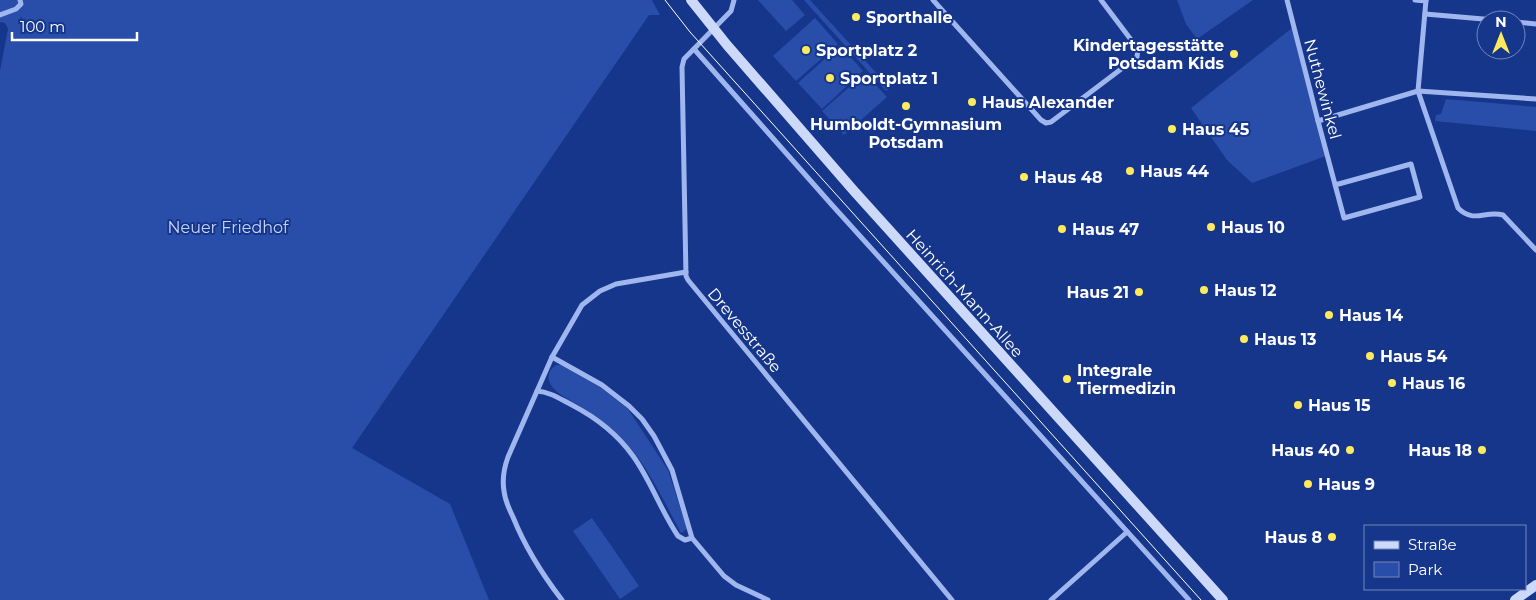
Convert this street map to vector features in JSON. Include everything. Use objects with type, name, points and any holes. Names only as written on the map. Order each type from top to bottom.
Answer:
[{"type":"main road","name":"Heinrich-Mann-Allee","points":[[691,0],[712,28],[888,230],[1223,600]]},
{"type":"main road","points":[[1515,600],[1536,585]]},
{"type":"street","points":[[0,15],[16,9],[20,4],[20,0]]},
{"type":"street","points":[[562,600],[549,584],[521,536],[509,508],[504,491],[503,477],[508,457],[552,357],[578,312],[588,300],[600,290],[616,284],[686,272],[682,67],[684,59],[712,28],[731,11],[734,0]]},
{"type":"street","points":[[934,0],[1041,120],[1046,123],[1052,122],[1137,57],[1138,49],[1101,0]]},
{"type":"street","name":"Nuthewinkel","points":[[1287,0],[1318,122],[1335,185],[1344,218],[1420,197],[1411,164],[1335,185]]},
{"type":"street","points":[[1415,0],[1426,1],[1418,90],[1458,208],[1465,215],[1474,217],[1496,213],[1503,215],[1536,250]]},
{"type":"street","points":[[1425,14],[1476,18]]},
{"type":"street","points":[[694,49],[1189,600]]},
{"type":"street","points":[[1318,122],[1418,90],[1536,99]]},
{"type":"street","name":"Drevesstraße","points":[[686,272],[688,280],[952,600]]},
{"type":"street","points":[[552,357],[602,385],[642,419],[654,436],[672,470],[692,538],[724,576],[736,585],[768,600]]},
{"type":"street","points":[[537,391],[548,392],[576,407],[612,433],[633,456],[678,536],[685,540],[692,538]]},
{"type":"street","points":[[1051,600],[1127,532]]},
{"type":"green space","name":"Neuer Friedhof","points":[[0,0],[652,0],[660,15],[649,15],[352,448],[450,504],[489,600],[0,600],[0,71],[8,29],[5,23],[0,22]]},
{"type":"green space","points":[[758,0],[792,0],[805,15],[786,31]]},
{"type":"green space","points":[[804,0],[810,0],[890,88],[886,91]]},
{"type":"green space","points":[[1177,0],[1253,0],[1197,39],[1186,24]]},
{"type":"green space","name":"Sportplatz 2","points":[[815,18],[838,44],[796,81],[773,56]]},
{"type":"green space","points":[[1292,28],[1313,101],[1326,156],[1252,183],[1227,160],[1191,108]]},
{"type":"green space","name":"Sportplatz 1","points":[[840,45],[863,71],[822,109],[798,83]]},
{"type":"green space","points":[[865,73],[887,97],[844,135],[822,111]]},
{"type":"green space","points":[[1446,99],[1536,107],[1536,131],[1435,121],[1436,115],[1441,114]]},
{"type":"green space","points":[[556,365],[561,365],[600,387],[628,409],[668,470],[687,529],[681,533],[653,480],[627,444],[585,409],[562,396],[554,389],[549,382],[549,376],[550,371]]},
{"type":"green space","points":[[592,518],[639,586],[620,599],[573,531]]},
{"type":"tram line","points":[[665,0],[690,32],[1201,600]]},
{"type":"place","name":"Sporthalle","points":[[856,17]]},
{"type":"place","name":"Sportplatz 2","points":[[806,50]]},
{"type":"place","name":"Kindertagesstätte Potsdam Kids","points":[[1234,54]]},
{"type":"place","name":"Sportplatz 1","points":[[830,78]]},
{"type":"place","name":"Haus Alexander","points":[[972,102]]},
{"type":"place","name":"Humboldt-Gymnasium Potsdam","points":[[906,106]]},
{"type":"place","name":"Haus 45","points":[[1172,129]]},
{"type":"place","name":"Haus 44","points":[[1130,171]]},
{"type":"place","name":"Haus 48","points":[[1024,177]]},
{"type":"place","name":"Haus 10","points":[[1211,227]]},
{"type":"place","name":"Haus 47","points":[[1062,229]]},
{"type":"place","name":"Haus 12","points":[[1204,290]]},
{"type":"place","name":"Haus 21","points":[[1139,292]]},
{"type":"place","name":"Haus 14","points":[[1329,315]]},
{"type":"place","name":"Haus 13","points":[[1244,339]]},
{"type":"place","name":"Haus 54","points":[[1370,356]]},
{"type":"place","name":"Integrale Tiermedizin","points":[[1067,379]]},
{"type":"place","name":"Haus 16","points":[[1392,383]]},
{"type":"place","name":"Haus 15","points":[[1298,405]]},
{"type":"place","name":"Haus 40","points":[[1350,450]]},
{"type":"place","name":"Haus 18","points":[[1482,450]]},
{"type":"place","name":"Haus 9","points":[[1308,484]]},
{"type":"place","name":"Haus 8","points":[[1332,537]]}]
